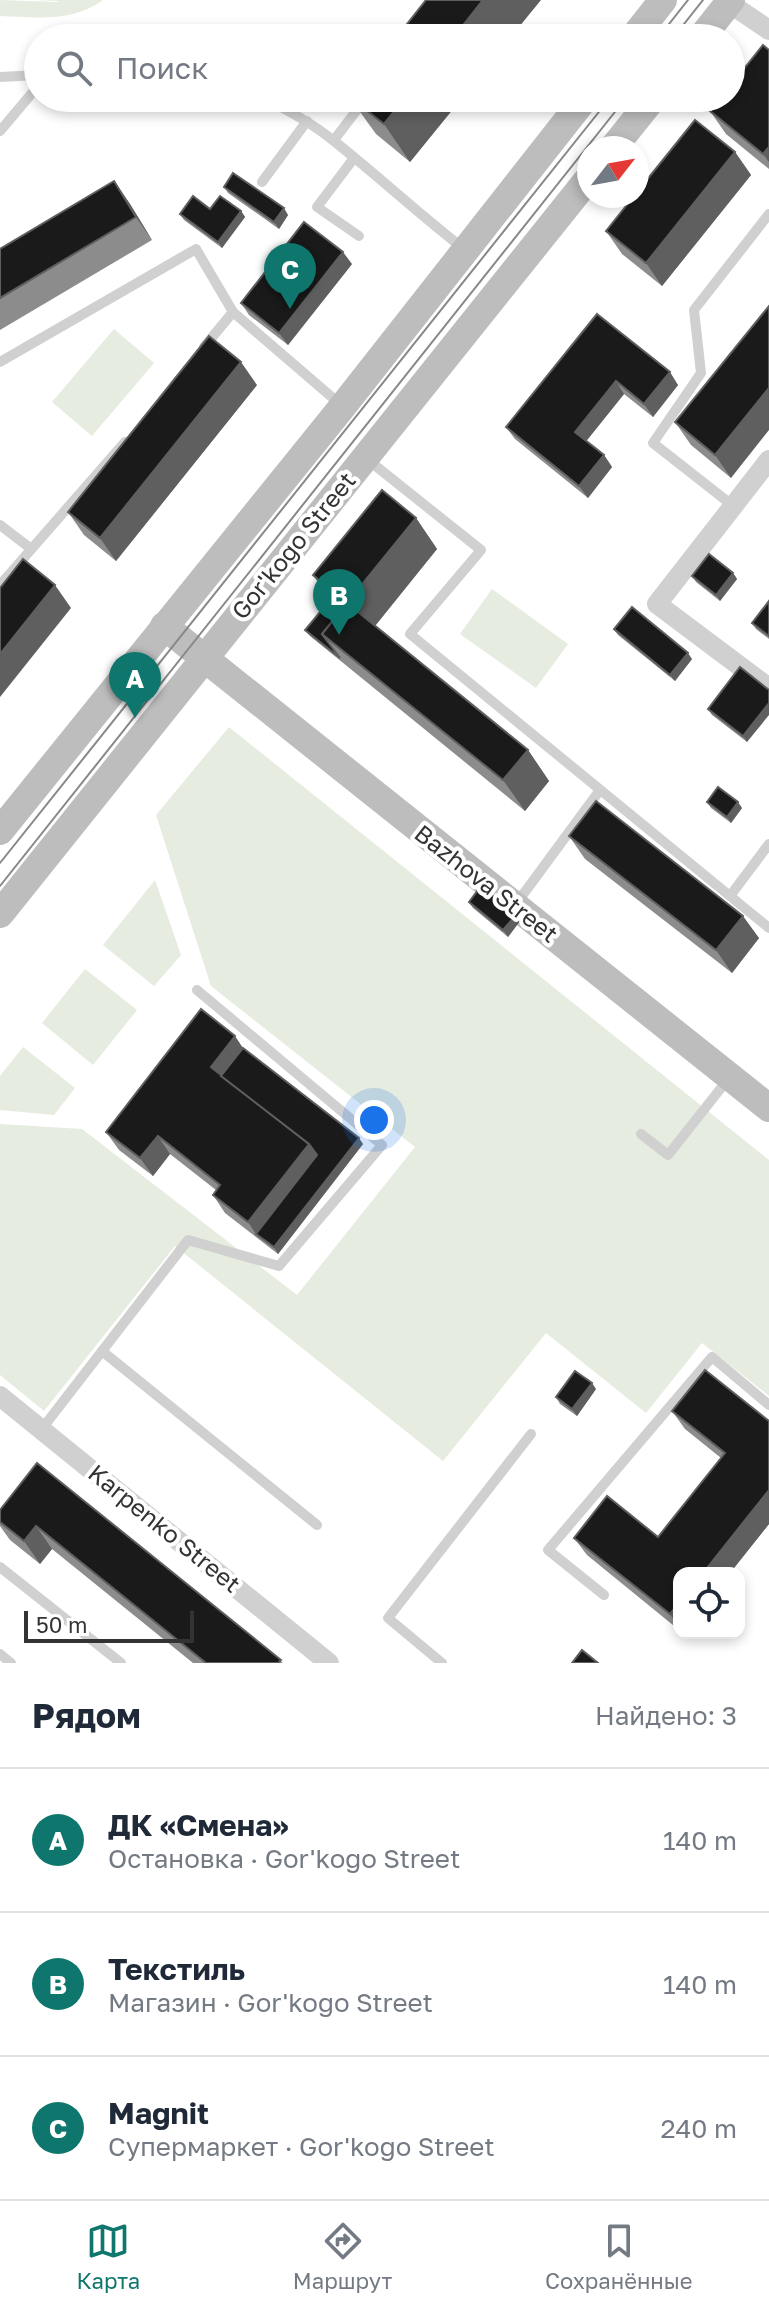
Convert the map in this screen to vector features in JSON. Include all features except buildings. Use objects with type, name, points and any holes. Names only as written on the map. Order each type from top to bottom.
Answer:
[{"type":"main road","points":[[644,24],[663,0]]},
{"type":"main road","points":[[712,24],[730,1]]},
{"type":"main road","name":"Gor'kogo Street","points":[[0,831],[343,406],[574,112]]},
{"type":"main road","points":[[623,136],[642,112]]},
{"type":"main road","name":"Gor'kogo Street","points":[[0,914],[577,193]]},
{"type":"main road","name":"Bazhova Street","points":[[164,626],[769,1108]]},
{"type":"street","points":[[730,1],[769,30]]},
{"type":"street","points":[[769,460],[657,604],[769,688]]},
{"type":"street","name":"Karpenko Street","points":[[0,1396],[329,1663]]},
{"type":"lane","points":[[0,77],[24,76]]},
{"type":"lane","points":[[0,131],[24,103]]},
{"type":"lane","points":[[291,112],[334,140],[465,250]]},
{"type":"lane","points":[[334,140],[355,112]]},
{"type":"lane","points":[[262,182],[307,121]]},
{"type":"lane","points":[[354,158],[317,207],[359,236]]},
{"type":"lane","points":[[732,505],[653,443],[701,373],[694,310],[769,214]]},
{"type":"lane","points":[[0,362],[196,249],[233,312],[343,406]]},
{"type":"lane","points":[[194,359],[233,312]]},
{"type":"lane","points":[[0,585],[135,429]]},
{"type":"lane","points":[[365,457],[481,550],[410,634],[769,928]]},
{"type":"lane","points":[[0,525],[30,548]]},
{"type":"lane","points":[[514,906],[600,790]]},
{"type":"lane","points":[[730,896],[769,844]]},
{"type":"lane","points":[[41,1430],[188,1240],[279,1266],[382,1145],[197,990]]},
{"type":"lane","points":[[641,1134],[668,1155],[730,1077]]},
{"type":"lane","points":[[102,1351],[317,1525]]},
{"type":"lane","points":[[604,1595],[548,1550],[712,1357],[769,1405]]},
{"type":"lane","points":[[442,1663],[388,1618],[531,1434]]},
{"type":"lane","points":[[0,1567],[121,1663]]},
{"type":"lane","points":[[0,1654],[11,1663]]},
{"type":"shaded area","points":[[0,0],[103,0],[79,12],[40,17],[0,16]]},
{"type":"shaded area","points":[[114,329],[154,363],[92,436],[52,402]]},
{"type":"shaded area","points":[[492,589],[568,644],[536,688],[460,634]]},
{"type":"shaded area","points":[[229,727],[769,1160],[769,1396],[702,1343],[646,1413],[546,1333],[443,1461],[175,1246],[44,1411],[0,1375],[0,1124],[82,1129],[297,1295],[415,1147],[211,986],[156,815]]},
{"type":"shaded area","points":[[155,880],[181,955],[154,986],[103,945]]},
{"type":"shaded area","points":[[85,969],[137,1010],[93,1065],[42,1023]]},
{"type":"shaded area","points":[[23,1047],[75,1088],[54,1115],[0,1110],[0,1076]]},
{"type":"tram line","points":[[669,24],[688,0]]},
{"type":"tram line","points":[[684,24],[703,0]]},
{"type":"tram line","points":[[0,863],[599,112]]},
{"type":"tram line","points":[[0,886],[615,112]]},
{"type":"place","name":"Magnit","points":[[290,309]]},
{"type":"place","name":"Текстиль","points":[[339,635]]},
{"type":"place","name":"ДК «Смена»","points":[[135,718]]}]
